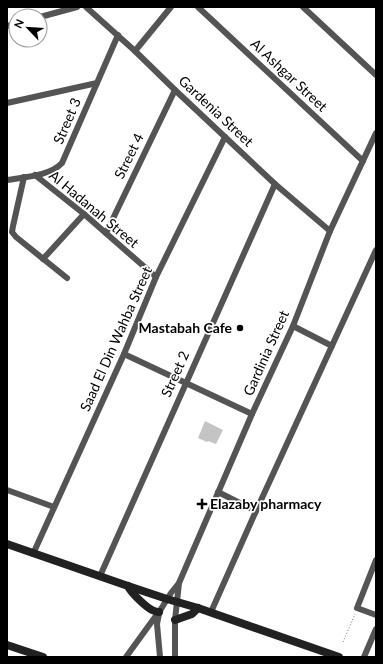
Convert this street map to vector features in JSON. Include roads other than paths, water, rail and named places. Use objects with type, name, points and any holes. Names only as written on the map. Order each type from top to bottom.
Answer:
[{"type":"street","points":[[48,15],[77,7]]},
{"type":"street","name":"Gardenia Street","points":[[86,7],[118,35],[275,184],[330,231]]},
{"type":"street","points":[[135,51],[171,7]]},
{"type":"street","name":"Al Ashgar Street","points":[[198,7],[363,161]]},
{"type":"street","points":[[303,7],[376,76]]},
{"type":"street","name":"Street 3","points":[[7,180],[54,170],[62,163],[118,35]]},
{"type":"street","points":[[7,103],[97,83]]},
{"type":"street","name":"Street 4","points":[[106,233],[175,90]]},
{"type":"street","name":"Gardinia Street","points":[[160,657],[157,624],[159,612],[179,583],[292,326],[330,231],[374,141],[376,133]]},
{"type":"street","name":"Saad El Din Wahba Street","points":[[33,554],[124,354],[156,277],[225,137]]},
{"type":"street","name":"Al Hadanah Street","points":[[35,175],[84,214],[156,277]]},
{"type":"street","points":[[24,177],[12,232],[16,237],[67,278]]},
{"type":"street","name":"Street 2","points":[[100,576],[275,184]]},
{"type":"street","points":[[43,259],[84,214]]},
{"type":"street","points":[[211,612],[376,250]]},
{"type":"street","points":[[292,326],[332,346]]},
{"type":"street","points":[[124,354],[252,414]]},
{"type":"street","points":[[7,490],[54,507]]},
{"type":"street","points":[[218,492],[256,511]]},
{"type":"street","points":[[7,544],[340,657]]},
{"type":"street","points":[[376,560],[357,608],[376,615]]},
{"type":"street","name":"Gardinia Street","points":[[175,657],[175,620],[179,583]]},
{"type":"street","points":[[126,657],[159,612],[149,608],[132,593],[128,586]]},
{"type":"street","points":[[175,620],[192,614],[198,608]]},
{"type":"street","points":[[364,657],[376,629]]},
{"type":"street","points":[[7,645],[43,657]]},
{"type":"place","name":"Mastabah Cafe","points":[[240,328]]},
{"type":"place","name":"Elazaby pharmacy","points":[[202,504]]}]
